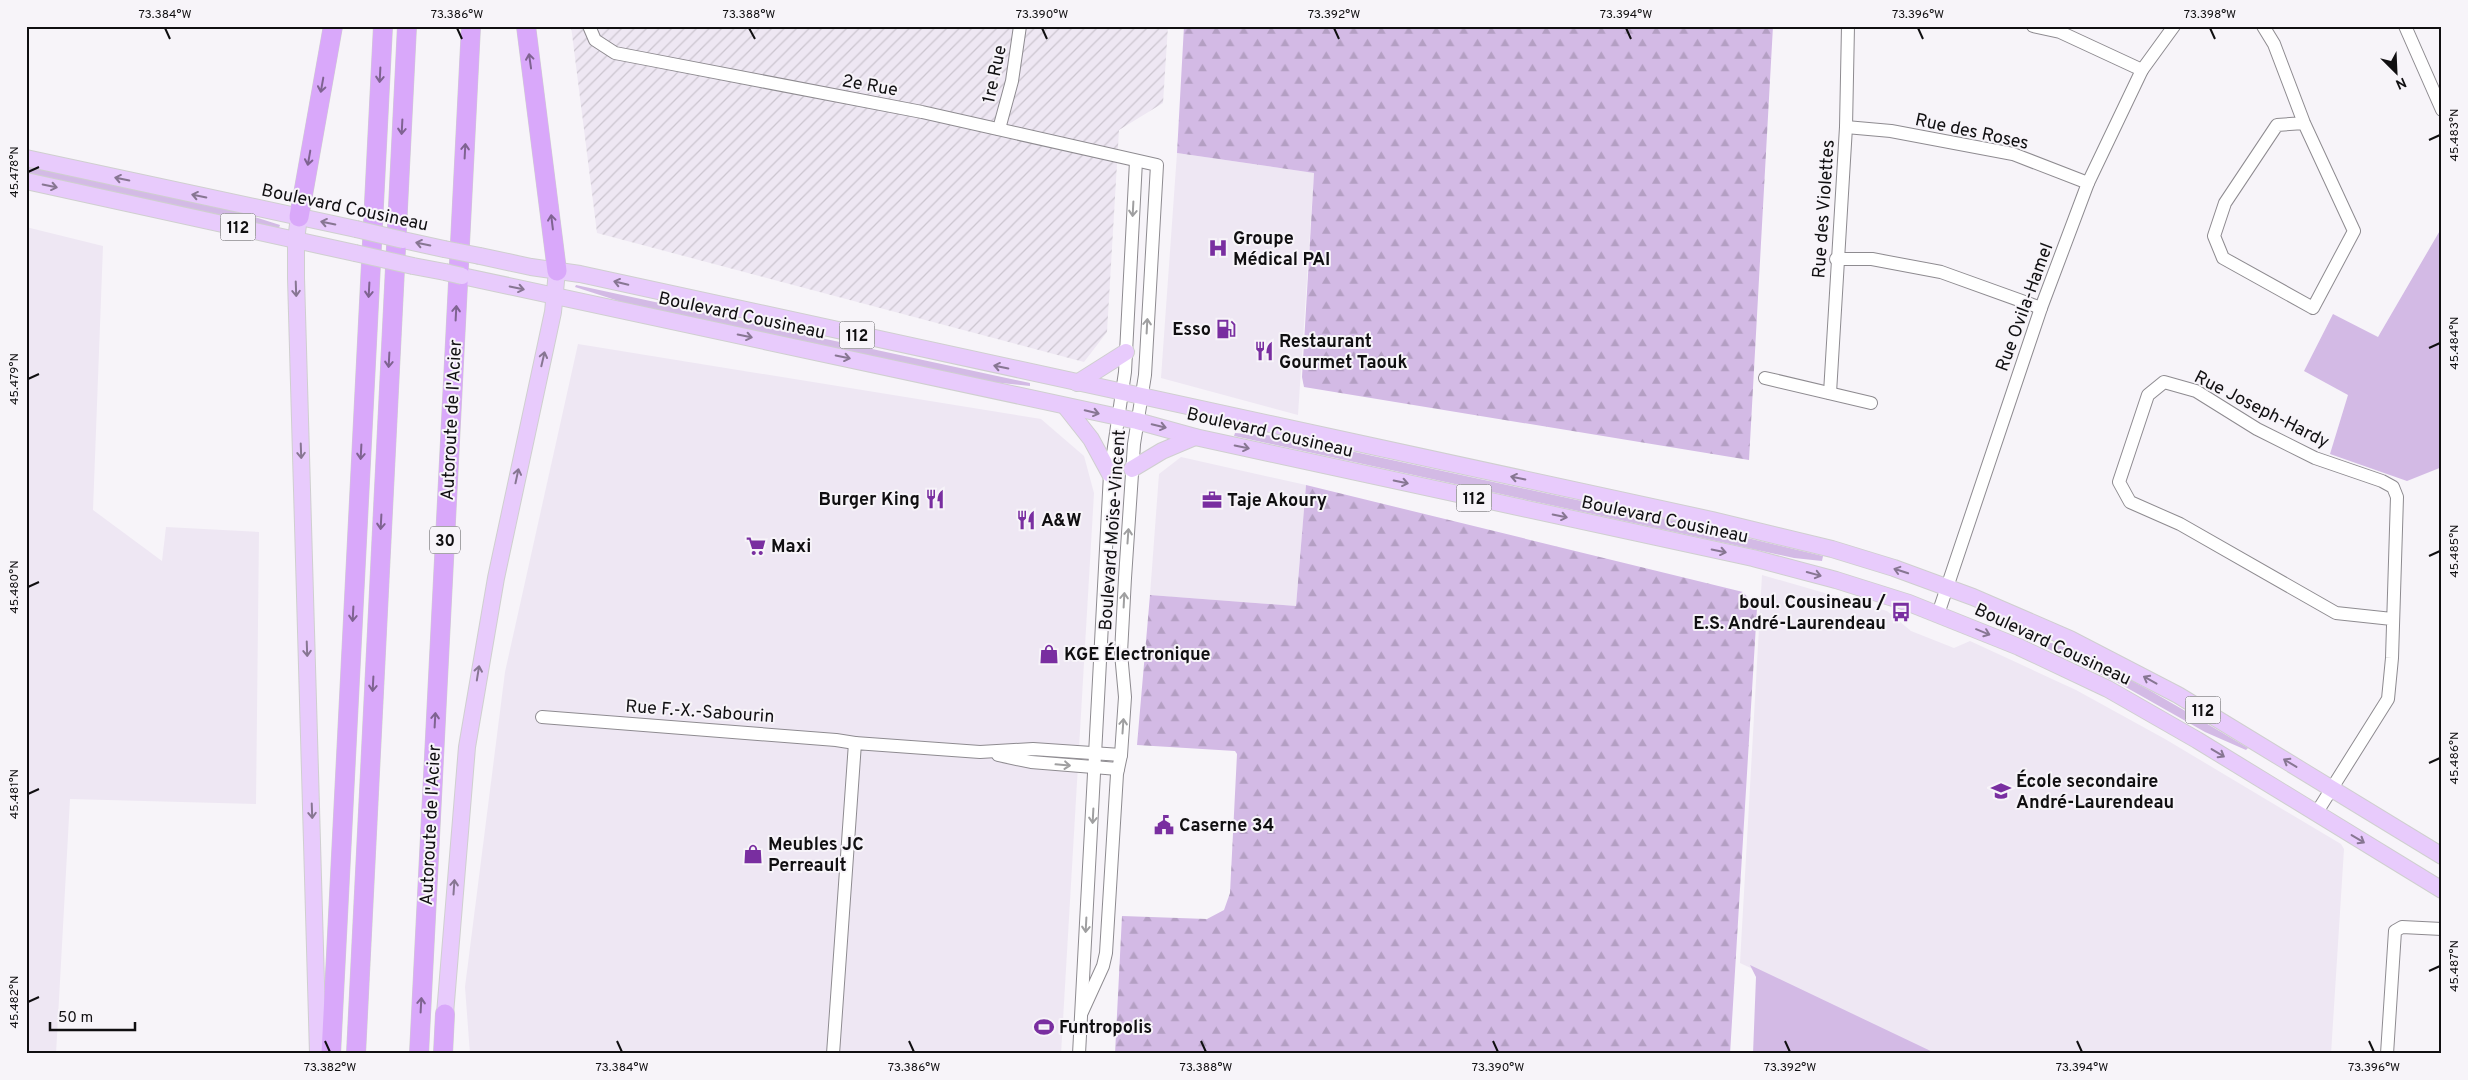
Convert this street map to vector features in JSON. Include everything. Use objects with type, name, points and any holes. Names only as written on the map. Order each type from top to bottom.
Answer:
[{"type":"highway","points":[[299,217],[333,26]]},
{"type":"highway","points":[[331,1054],[383,26]]},
{"type":"highway","points":[[356,1054],[407,26]]},
{"type":"highway","name":"Autoroute de l'Acier","points":[[419,1054],[471,26]]},
{"type":"highway","points":[[526,26],[557,270]]},
{"type":"highway","points":[[443,1054],[445,1014]]},
{"type":"main road","name":"Boulevard Cousineau","points":[[26,158],[531,267],[557,270],[1754,529],[1851,555],[1947,586],[2040,625],[2118,662],[2191,703],[2442,856]]},
{"type":"main road","name":"Boulevard Cousineau","points":[[26,181],[1137,421],[1195,437],[1753,558],[1848,584],[1938,614],[2028,651],[2108,689],[2317,812],[2442,890]]},
{"type":"main road","points":[[299,217],[296,240],[318,1054]]},
{"type":"main road","points":[[445,1014],[467,747],[496,578],[556,296],[557,270]]},
{"type":"main road","points":[[1077,383],[1126,352]]},
{"type":"main road","points":[[1065,406],[1091,440],[1110,474]]},
{"type":"main road","points":[[1132,469],[1162,451],[1195,437]]},
{"type":"street","name":"2e Rue","points":[[589,26],[595,40],[615,53],[922,112],[1136,161],[1157,164]]},
{"type":"street","name":"1re Rue","points":[[999,129],[1014,68],[1020,26]]},
{"type":"street","name":"Rue des Violettes","points":[[1830,393],[1836,259],[1846,128],[1848,26]]},
{"type":"street","points":[[2033,26],[2060,32],[2142,70]]},
{"type":"street","name":"Rue Ovila-Hamel","points":[[1938,614],[2041,308],[2088,183],[2142,70],[2174,26]]},
{"type":"street","points":[[2263,26],[2274,44],[2304,123],[2354,231],[2313,308],[2223,258],[2214,236],[2225,203],[2277,125],[2304,123]]},
{"type":"street","points":[[2405,26],[2442,110]]},
{"type":"street","name":"Rue des Roses","points":[[1846,128],[1891,131],[2013,154],[2088,183]]},
{"type":"street","name":"Boulevard Moïse-Vincent","points":[[1079,1054],[1110,474],[1126,352],[1136,161]]},
{"type":"street","name":"Boulevard Moïse-Vincent","points":[[1082,1012],[1103,966],[1106,953],[1118,769],[1121,755],[1125,697],[1122,645],[1132,469],[1137,421],[1145,375],[1157,164]]},
{"type":"street","points":[[1836,259],[1872,260],[1941,272],[2041,308]]},
{"type":"street","points":[[1765,378],[1871,403]]},
{"type":"street","name":"Rue Joseph-Hardy","points":[[2317,812],[2388,699],[2392,619],[2397,498],[2393,487],[2382,480],[2315,458],[2257,429],[2196,391],[2164,382],[2148,395],[2119,482],[2130,502],[2180,524],[2336,613],[2392,619]]},
{"type":"street","name":"Rue F.-X.-Sabourin","points":[[542,717],[980,752],[1031,762],[1118,769]]},
{"type":"street","points":[[834,1054],[855,743]]},
{"type":"street","name":"Rue F.-X.-Sabourin","points":[[980,752],[1033,749],[1121,755]]},
{"type":"street","points":[[2387,1054],[2394,936],[2398,929],[2442,929]]},
{"type":"street","points":[[445,1014],[449,1054]]},
{"type":"shaded area","points":[[571,26],[1168,26],[1163,103],[1119,130],[1107,332],[1084,362],[597,233]]},
{"type":"shaded area","points":[[1177,153],[1314,173],[1298,415],[1161,378]]},
{"type":"shaded area","points":[[26,227],[103,246],[93,510],[162,561],[166,527],[259,532],[256,804],[70,799],[56,1054],[26,1054]]},
{"type":"shaded area","points":[[578,344],[1041,419],[1084,456],[1094,493],[1061,1054],[470,1054],[465,987],[505,672]]},
{"type":"shaded area","points":[[1181,457],[1306,485],[1296,606],[1150,595],[1159,474]]},
{"type":"shaded area","name":"École secondaire André-Laurendeau","points":[[1762,575],[1887,611],[1911,631],[1954,648],[1970,641],[2076,690],[2165,739],[2341,844],[2344,849],[2331,1054],[1933,1054],[1740,963]]},
{"type":"green space","points":[[1184,26],[1773,26],[1749,460],[1304,387],[1302,377],[1314,173],[1177,153]]},
{"type":"green space","points":[[26,166],[233,210],[280,225],[279,228],[26,174]]},
{"type":"green space","points":[[2442,227],[2442,467],[2407,481],[2330,454],[2348,395],[2304,371],[2333,314],[2378,337]]},
{"type":"green space","points":[[576,285],[1030,383],[1030,386],[992,382],[631,305],[575,287]]},
{"type":"green space","points":[[1235,433],[1281,436],[1693,525],[1823,556],[1822,561],[1794,558],[1234,436]]},
{"type":"green space","points":[[1306,485],[1743,592],[1757,608],[1730,1054],[1115,1054],[1122,916],[1207,919],[1224,910],[1230,893],[1237,754],[1235,751],[1137,745],[1150,595],[1296,606]]},
{"type":"green space","points":[[2042,641],[2071,650],[2098,662],[2248,748],[2246,750],[2205,732],[2122,685],[2040,645]]},
{"type":"green space","points":[[1750,965],[1937,1054],[1753,1054],[1756,977]]},
{"type":"place","name":"Groupe Médical PAI","points":[[1218,248]]},
{"type":"place","name":"Esso","points":[[1226,329]]},
{"type":"place","name":"Restaurant Gourmet Taouk","points":[[1264,351]]},
{"type":"place","name":"Burger King","points":[[935,499]]},
{"type":"place","name":"Taje Akoury","points":[[1212,500]]},
{"type":"place","name":"A&W","points":[[1026,520]]},
{"type":"place","name":"Maxi","points":[[756,546]]},
{"type":"place","name":"boul. Cousineau / E.S. André-Laurendeau","points":[[1901,612]]},
{"type":"place","name":"KGE Électronique","points":[[1049,654]]},
{"type":"place","name":"École secondaire André-Laurendeau","points":[[2001,791]]},
{"type":"place","name":"Caserne 34","points":[[1164,825]]},
{"type":"place","name":"Meubles JC Perreault","points":[[753,854]]},
{"type":"place","name":"Funtropolis","points":[[1044,1027]]}]
